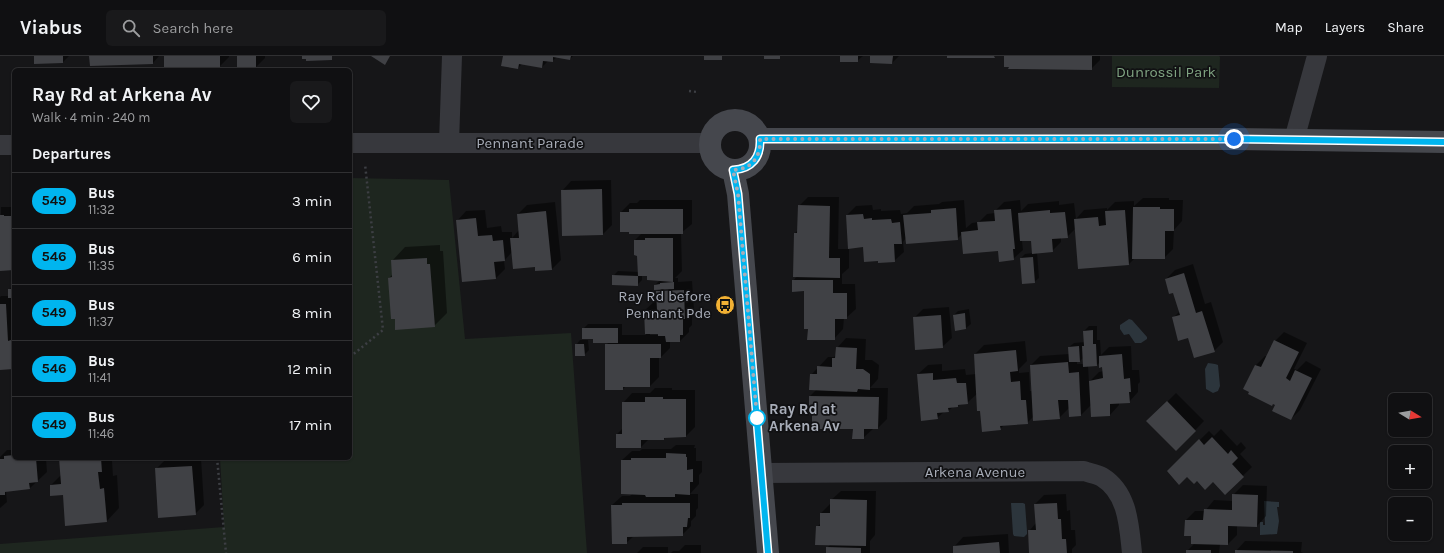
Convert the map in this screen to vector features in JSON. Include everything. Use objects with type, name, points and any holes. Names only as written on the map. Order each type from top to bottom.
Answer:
[{"type":"street","points":[[449,142],[452,56]]},
{"type":"street","points":[[1294,140],[1317,56]]},
{"type":"street","points":[[738,119],[752,125],[757,132],[760,139],[759,154],[754,162],[748,167],[741,170],[733,170],[718,164],[710,150],[710,143],[716,128],[722,123],[738,119]]},
{"type":"street","points":[[760,139],[1294,140],[1444,142]]},
{"type":"street","name":"Pennant Parade","points":[[357,143],[710,143]]},
{"type":"street","points":[[0,145],[12,144]]},
{"type":"street","points":[[733,170],[738,194],[768,553]]},
{"type":"street","name":"Arkena Avenue","points":[[761,473],[1084,471],[1101,476],[1115,488],[1124,501],[1130,529],[1132,553]]},
{"type":"path","points":[[689,91],[697,92]]},
{"type":"path","points":[[352,355],[383,330],[357,143]]},
{"type":"path","points":[[217,460],[226,553]]},
{"type":"green space","name":"Dunrossil Park","points":[[1112,56],[1219,56],[1219,88],[1112,87]]},
{"type":"green space","points":[[352,178],[449,180],[465,339],[571,333],[587,553],[0,553],[0,544],[224,527],[220,460],[352,460]]},
{"type":"shaded area","points":[[1129,319],[1132,320],[1147,337],[1147,339],[1141,343],[1135,343],[1129,334],[1124,335],[1120,329],[1120,325]]},
{"type":"shaded area","points":[[1208,363],[1218,365],[1220,386],[1218,391],[1213,393],[1206,389],[1205,369]]},
{"type":"shaded area","points":[[1264,501],[1279,502],[1279,507],[1277,507],[1279,521],[1277,534],[1260,535],[1260,522],[1263,522],[1263,525],[1265,525]]},
{"type":"shaded area","points":[[1011,503],[1025,504],[1027,534],[1024,537],[1014,536],[1013,534]]},
{"type":"building","points":[[34,56],[63,56],[63,63],[34,64]]},
{"type":"building","points":[[89,56],[153,56],[153,64],[90,66]]},
{"type":"building","points":[[164,56],[220,56],[220,67],[164,68]]},
{"type":"building","points":[[237,56],[256,56],[256,68],[237,68]]},
{"type":"building","points":[[302,56],[332,56],[332,60],[306,61],[306,59],[302,59]]},
{"type":"building","points":[[371,56],[390,56],[385,65]]},
{"type":"building","points":[[503,56],[571,56],[570,60],[553,57],[553,62],[543,61],[542,68],[519,64],[518,69],[501,66]]},
{"type":"building","points":[[704,56],[722,56],[722,60],[704,60]]},
{"type":"building","points":[[764,56],[780,56],[780,59],[764,59]]},
{"type":"building","points":[[840,56],[858,56],[858,62],[840,62]]},
{"type":"building","points":[[870,56],[893,56],[892,64],[870,63]]},
{"type":"building","points":[[947,56],[994,56],[995,58],[947,58]]},
{"type":"building","points":[[1004,56],[1092,56],[1092,70],[1008,69],[1009,67],[1004,67]]},
{"type":"building","points":[[602,189],[603,235],[562,236],[561,190]]},
{"type":"building","points":[[798,205],[830,206],[829,258],[840,258],[840,278],[793,277],[794,233],[797,233]]},
{"type":"building","points":[[1133,207],[1160,207],[1160,209],[1174,209],[1174,231],[1165,231],[1165,259],[1132,259]]},
{"type":"building","points":[[956,208],[958,240],[906,244],[903,215],[931,213],[931,210]]},
{"type":"building","points":[[629,209],[683,209],[683,234],[629,234],[629,232],[620,232],[620,212],[629,212]]},
{"type":"building","points":[[1011,209],[1015,249],[1013,249],[1014,260],[999,262],[998,251],[963,254],[961,232],[978,230],[977,222],[995,221],[994,210]]},
{"type":"building","points":[[1050,210],[1050,213],[1065,212],[1068,238],[1052,239],[1053,252],[1032,254],[1031,241],[1020,241],[1018,213]]},
{"type":"building","points":[[1125,210],[1129,265],[1078,269],[1074,219],[1098,217],[1099,226],[1106,225],[1105,211]]},
{"type":"building","points":[[546,211],[552,270],[535,271],[535,267],[513,269],[510,238],[519,238],[517,214]]},
{"type":"building","points":[[863,214],[864,219],[891,219],[892,223],[900,222],[902,244],[894,244],[895,262],[864,262],[863,247],[848,249],[846,215]]},
{"type":"building","points":[[0,215],[12,216],[12,270],[0,271]]},
{"type":"building","points":[[476,218],[478,236],[492,235],[493,241],[503,240],[505,261],[494,262],[496,279],[462,282],[456,220]]},
{"type":"building","points":[[645,238],[673,238],[673,282],[647,280],[647,276],[638,276],[637,256],[634,255],[634,240],[645,240]]},
{"type":"building","points":[[1033,257],[1035,283],[1022,284],[1020,258]]},
{"type":"building","points":[[427,258],[427,264],[430,264],[435,327],[395,330],[395,319],[391,319],[388,278],[392,277],[391,260]]},
{"type":"building","points":[[1184,273],[1196,313],[1202,311],[1215,352],[1194,358],[1188,338],[1178,341],[1172,317],[1180,315],[1173,293],[1169,294],[1165,279]]},
{"type":"building","points":[[612,275],[638,276],[638,286],[612,285]]},
{"type":"building","points":[[792,280],[833,280],[833,293],[847,293],[847,319],[835,319],[835,340],[807,340],[808,329],[804,329],[804,291],[792,292]]},
{"type":"building","points":[[674,282],[674,289],[654,290],[654,285]]},
{"type":"building","points":[[8,289],[12,289],[12,298],[8,298]]},
{"type":"building","points":[[684,290],[685,319],[683,319],[683,335],[680,335],[680,342],[666,342],[665,336],[658,336],[658,334],[645,334],[644,310],[657,310],[656,291]]},
{"type":"building","points":[[0,304],[6,304],[8,341],[11,340],[12,369],[0,370]]},
{"type":"building","points":[[965,313],[966,329],[955,331],[953,315]]},
{"type":"building","points":[[941,315],[943,348],[915,350],[913,317]]},
{"type":"building","points":[[582,328],[618,328],[618,343],[593,343],[593,339],[582,339]]},
{"type":"building","points":[[1093,330],[1093,344],[1096,344],[1097,366],[1083,367],[1083,331]]},
{"type":"building","points":[[1274,340],[1299,352],[1286,378],[1290,381],[1295,370],[1312,378],[1291,420],[1272,411],[1275,405],[1273,404],[1272,406],[1248,394],[1249,392],[1243,389],[1255,365],[1261,367]]},
{"type":"building","points":[[575,344],[584,344],[585,356],[575,356]]},
{"type":"building","points":[[605,344],[661,344],[661,358],[650,358],[650,387],[623,387],[623,390],[605,390]]},
{"type":"building","points":[[1079,346],[1080,362],[1069,362],[1068,347]]},
{"type":"building","points":[[836,347],[857,348],[856,369],[863,369],[870,374],[870,390],[858,389],[857,392],[809,390],[810,374],[817,374],[817,366],[832,367],[832,358],[835,358]]},
{"type":"building","points":[[1016,350],[1018,371],[1010,372],[1011,382],[1020,381],[1021,400],[1026,400],[1028,424],[1000,426],[1001,430],[982,432],[980,411],[977,411],[974,354]]},
{"type":"building","points":[[1122,354],[1124,379],[1130,378],[1130,403],[1110,404],[1110,416],[1091,417],[1089,381],[1103,378],[1102,367],[1099,368],[1099,356]]},
{"type":"building","points":[[1068,362],[1069,373],[1079,372],[1081,416],[1069,417],[1068,400],[1058,400],[1060,419],[1033,421],[1030,365]]},
{"type":"building","points":[[933,373],[933,380],[956,378],[957,383],[966,383],[968,404],[948,408],[949,412],[937,413],[938,419],[921,421],[917,374]]},
{"type":"building","points":[[809,396],[879,397],[878,429],[864,429],[864,439],[852,439],[853,429],[812,429],[812,415],[809,415]]},
{"type":"building","points":[[645,397],[686,399],[686,437],[664,438],[664,440],[641,440],[641,448],[616,448],[616,434],[622,434],[622,402],[645,402]]},
{"type":"building","points":[[1167,401],[1196,431],[1176,451],[1146,421]]},
{"type":"building","points":[[1212,437],[1228,454],[1231,450],[1238,458],[1232,464],[1244,477],[1225,495],[1213,482],[1205,490],[1197,481],[1194,484],[1187,477],[1179,485],[1167,471],[1199,439],[1204,445]]},
{"type":"building","points":[[666,453],[686,454],[687,470],[693,469],[693,482],[690,482],[690,495],[675,494],[675,497],[646,497],[645,495],[621,494],[621,460],[631,460],[631,458],[666,458]]},
{"type":"building","points":[[12,455],[12,460],[36,460],[38,482],[29,483],[30,489],[5,492],[5,495],[0,495],[0,459],[4,459],[4,456]]},
{"type":"building","points":[[59,460],[101,460],[102,472],[98,472],[100,489],[104,488],[107,522],[65,526],[63,495],[50,496],[50,485],[61,484]]},
{"type":"building","points":[[192,466],[196,515],[158,518],[155,468]]},
{"type":"building","points":[[1232,494],[1258,495],[1257,527],[1228,526],[1228,545],[1191,544],[1191,536],[1184,536],[1185,520],[1203,520],[1204,509],[1232,510]]},
{"type":"building","points":[[830,499],[867,500],[866,546],[815,545],[816,526],[820,526],[820,513],[830,513]]},
{"type":"building","points":[[622,503],[690,503],[690,518],[688,518],[687,527],[683,527],[683,536],[627,537],[627,544],[612,544],[611,505],[622,505]]},
{"type":"building","points":[[1057,503],[1058,519],[1061,519],[1062,539],[1066,539],[1067,553],[1029,553],[1028,530],[1036,530],[1034,504]]},
{"type":"building","points":[[999,542],[1000,553],[953,553],[953,546]]},
{"type":"building","points":[[826,547],[861,548],[861,553],[826,553]]},
{"type":"building","points":[[1186,550],[1211,550],[1211,553],[1186,553]]},
{"type":"building","points":[[1235,550],[1293,551],[1293,553],[1235,553]]},
{"type":"bus line","name":"549","points":[[768,553],[738,194],[733,170],[741,170],[754,162],[759,154],[760,139],[1234,139],[1444,142]]},
{"type":"place","name":"Ray Rd before Pennant Pde","points":[[725,305]]},
{"type":"place","name":"Ray Rd at Arkena Av","points":[[757,418]]},
{"type":"route","points":[[757,418],[738,194],[733,170],[741,170],[754,162],[759,154],[760,139],[1234,139]]}]
